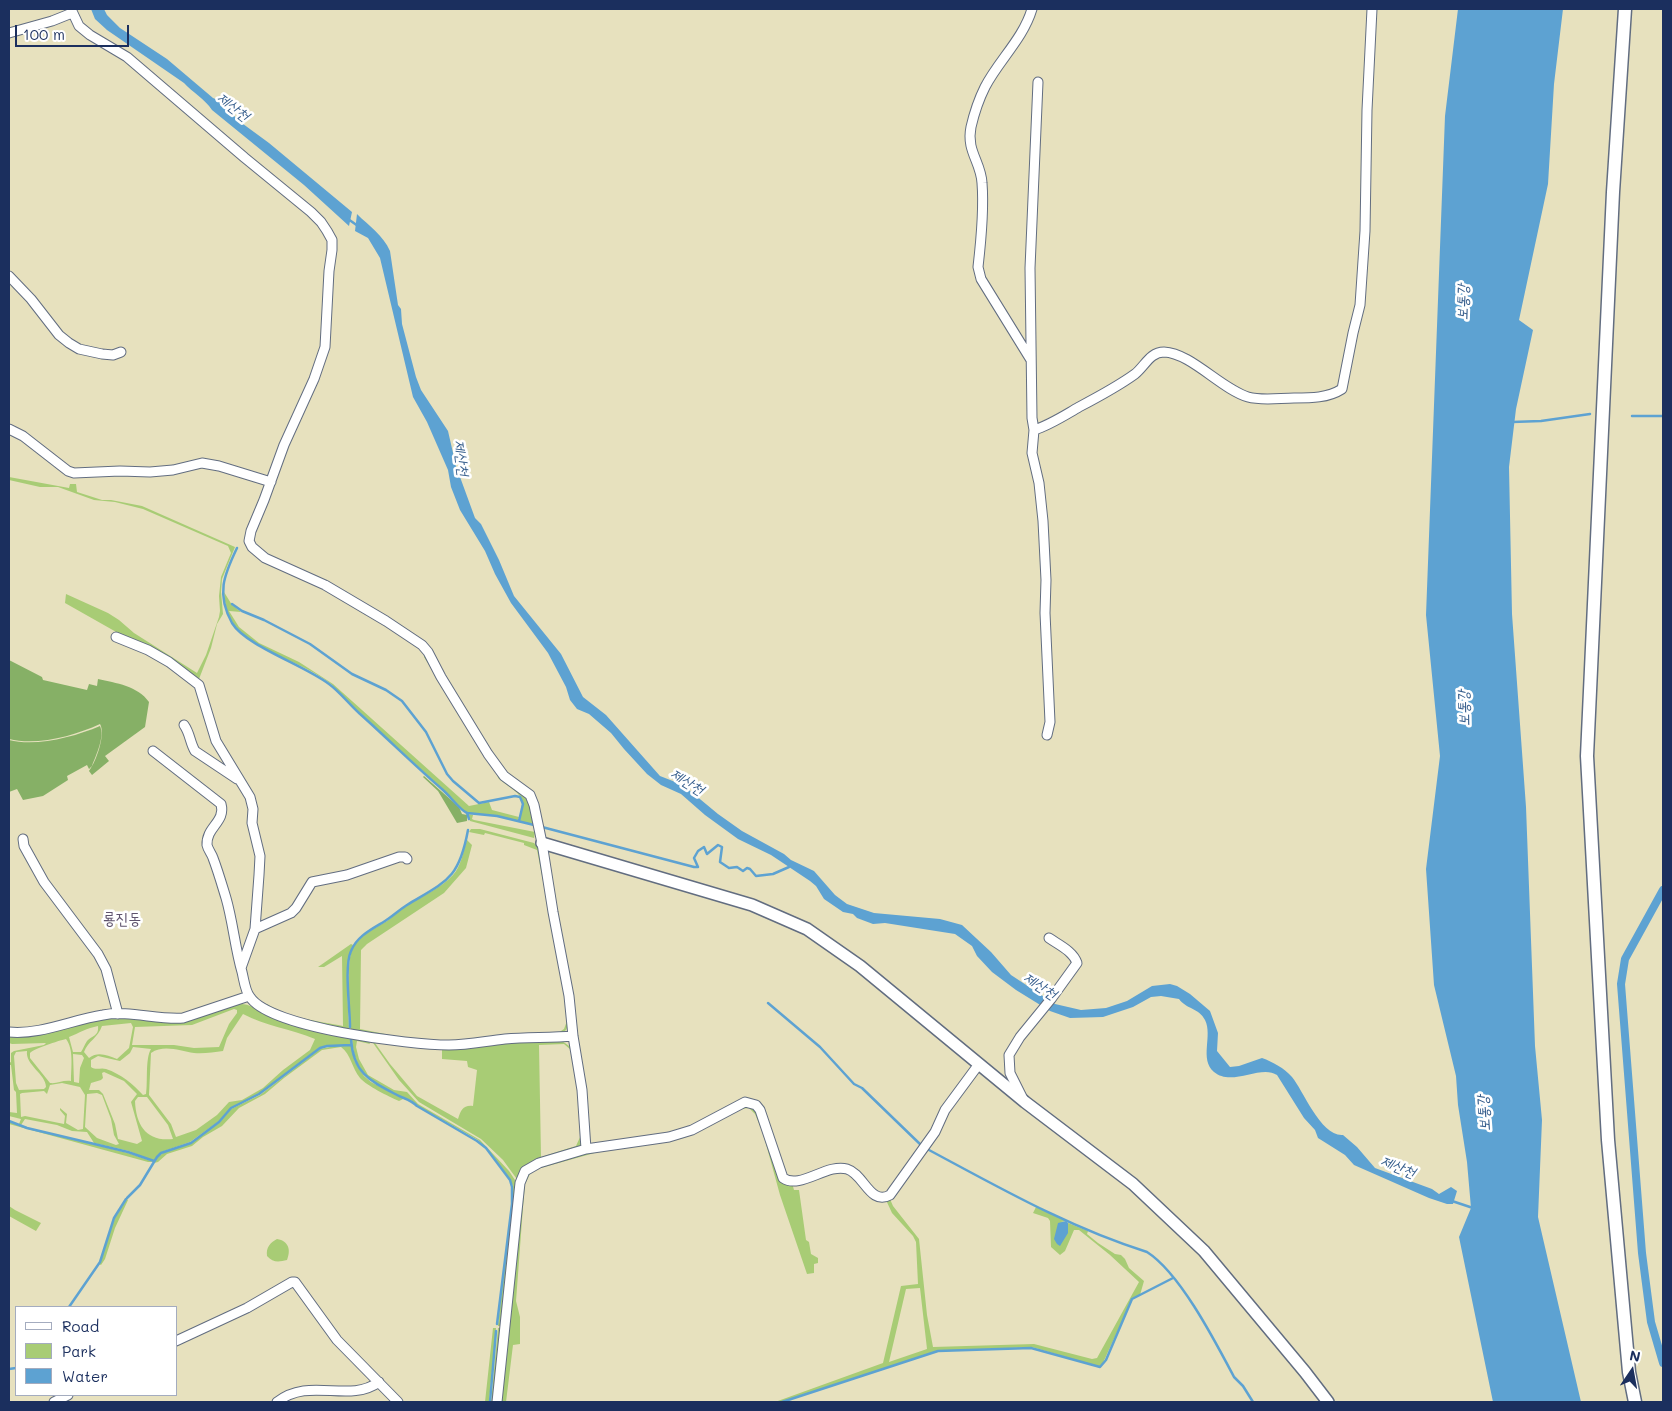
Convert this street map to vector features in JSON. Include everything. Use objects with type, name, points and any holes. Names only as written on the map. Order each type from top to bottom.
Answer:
[{"type":"main road","points":[[1625,9],[1613,192],[1587,756],[1608,1140],[1629,1372],[1635,1402]]},
{"type":"street","points":[[1031,361],[981,279],[978,267],[982,181],[971,148],[970,137],[974,116],[986,87],[1014,46],[1032,9]]},
{"type":"street","points":[[1034,430],[1062,417],[1118,385],[1158,353],[1170,353],[1185,359],[1248,396],[1258,398],[1314,398],[1329,395],[1342,388],[1360,305],[1365,231],[1367,110],[1372,9]]},
{"type":"street","points":[[9,33],[52,21],[72,11],[79,26],[90,35],[127,57],[310,212],[321,222],[332,240],[325,347],[314,379],[291,427],[251,531],[249,541],[252,547],[265,558],[325,585],[422,645],[428,652],[488,754],[504,776],[530,795],[542,843],[554,920],[569,996],[573,1036],[582,1090],[586,1149]]},
{"type":"street","points":[[1038,82],[1030,268],[1032,418],[1034,430],[1032,453],[1041,503],[1046,574],[1045,613],[1050,722],[1047,735]]},
{"type":"street","points":[[9,276],[32,299],[59,335],[69,343],[79,349],[102,354],[121,352]]},
{"type":"street","points":[[9,429],[23,436],[74,474],[120,471],[150,472],[173,470],[202,463],[219,466],[271,482]]},
{"type":"street","points":[[116,637],[148,650],[169,662],[198,685],[216,741],[250,797],[252,823],[260,856],[255,929],[241,968]]},
{"type":"street","points":[[184,725],[195,752],[240,780]]},
{"type":"street","points":[[153,751],[221,804],[223,811],[220,819],[208,836],[207,846],[213,858],[226,900],[249,996],[263,1010],[306,1025],[394,1041],[448,1045],[507,1039],[544,1039],[573,1036]]},
{"type":"street","points":[[23,839],[24,846],[44,882],[98,954],[106,969],[118,1014]]},
{"type":"street","points":[[542,843],[752,905],[807,929],[860,966],[1025,1102],[1133,1184],[1204,1252],[1328,1402]]},
{"type":"street","points":[[255,929],[291,913],[312,882],[347,875],[399,857],[405,856],[407,860]]},
{"type":"street","points":[[1025,1102],[1010,1073],[1009,1055],[1020,1037],[1051,999],[1076,963],[1075,958],[1070,953],[1049,938]]},
{"type":"street","points":[[9,1032],[33,1032],[102,1015],[118,1014],[172,1019],[183,1018],[249,996]]},
{"type":"street","points":[[497,1402],[518,1192],[522,1176],[525,1172],[539,1163],[586,1149],[681,1134],[692,1130],[740,1103],[750,1102],[760,1110],[783,1178],[791,1182],[832,1170],[846,1169],[860,1177],[876,1197],[886,1197],[890,1195],[924,1150],[945,1110],[979,1064]]},
{"type":"street","points":[[178,1341],[247,1308],[295,1282],[337,1340],[398,1402]]},
{"type":"street","points":[[277,1402],[285,1396],[313,1389],[354,1392],[375,1386],[379,1382]]},
{"type":"street","points":[[54,1402],[66,1396]]},
{"type":"green space","points":[[9,477],[69,488],[70,484],[76,484],[77,492],[102,500],[142,506],[235,547],[222,579],[223,614],[217,624],[211,648],[199,679],[169,660],[65,603],[66,594],[108,613],[134,633],[197,673],[206,655],[219,617],[221,577],[231,553],[228,546],[143,509],[115,502],[94,500],[58,487],[40,487],[9,480]]},
{"type":"green space","points":[[259,557],[326,588],[406,636],[421,647],[427,653],[461,715],[424,657],[424,651],[406,637],[342,598],[258,559]]},
{"type":"green space","points":[[224,592],[232,605],[241,612],[229,611],[239,627],[259,643],[299,662],[333,684],[469,806],[489,802],[492,810],[519,817],[518,821],[465,812],[331,684],[320,676],[260,646],[239,630],[232,622],[228,612]]},
{"type":"green space","points":[[9,660],[42,677],[43,680],[87,690],[89,684],[97,686],[98,679],[133,689],[149,702],[145,727],[105,756],[109,761],[92,775],[89,771],[95,761],[101,741],[102,729],[100,724],[55,739],[20,741],[9,739]]},
{"type":"green space","points":[[461,715],[487,757],[476,742]]},
{"type":"green space","points":[[100,726],[99,746],[92,766],[89,769],[87,765],[67,776],[68,780],[43,796],[23,800],[17,789],[9,792],[9,740],[43,742],[79,734]]},
{"type":"green space","points":[[487,757],[500,775],[529,799],[535,825],[519,821],[522,804],[519,795],[498,778]]},
{"type":"green space","points":[[424,776],[459,807],[462,814],[467,815],[467,821],[457,823],[438,791]]},
{"type":"green space","points":[[468,814],[473,815],[472,819],[474,820],[535,832],[534,838],[470,821]]},
{"type":"green space","points":[[471,829],[480,829],[534,843],[538,847],[570,1022],[566,1030],[561,1034],[468,1042],[411,1041],[351,1030],[349,1003],[350,959],[356,942],[402,909],[448,880],[462,859],[467,840],[472,845],[466,868],[444,893],[367,944],[361,950],[360,1029],[410,1039],[456,1040],[514,1034],[558,1033],[564,1029],[567,1021],[564,990],[537,850],[524,845],[524,843],[485,833],[484,835],[469,832]]},
{"type":"green space","points":[[351,944],[353,945],[347,974],[349,1029],[294,1018],[266,1005],[294,1016],[343,1026],[342,956],[324,967],[318,967]]},
{"type":"green space","points":[[242,1004],[257,1008],[280,1021],[368,1039],[370,1044],[357,1041],[356,1047],[359,1059],[368,1075],[394,1090],[407,1092],[418,1104],[480,1140],[515,1180],[517,1187],[503,1326],[498,1326],[498,1324],[512,1204],[513,1186],[510,1180],[478,1140],[418,1106],[411,1100],[379,1085],[365,1074],[356,1060],[352,1039],[351,1045],[327,1045],[320,1048],[259,1094],[231,1108],[219,1121],[190,1142],[164,1151],[154,1161],[129,1151],[94,1143],[87,1132],[72,1131],[57,1125],[25,1119],[21,1125],[19,1124],[21,1119],[9,1116],[9,1112],[17,1113],[16,1092],[14,1090],[11,1065],[9,1065],[11,1053],[46,1043],[12,1044],[9,1043],[9,1037],[39,1035],[103,1018],[120,1017],[163,1021]],"holes":[[[234,1009],[237,1010],[219,1047],[194,1048],[174,1045],[132,1045],[135,1027],[192,1025]],[[243,1014],[260,1022],[315,1039],[310,1050],[263,1088],[242,1100],[229,1102],[217,1115],[196,1130],[176,1137],[171,1124],[149,1095],[151,1053],[161,1049],[194,1053],[223,1051],[227,1038]],[[131,1023],[133,1027],[129,1048],[117,1059],[99,1054],[89,1058],[84,1052],[102,1026]],[[98,1026],[97,1034],[87,1041],[81,1052],[73,1052],[69,1037]],[[66,1039],[69,1043],[72,1059],[71,1081],[50,1083],[30,1058],[30,1053],[41,1047]],[[133,1047],[151,1049],[147,1064],[146,1094],[143,1095],[131,1083],[117,1074],[106,1069],[91,1067],[91,1060],[98,1056],[120,1061],[130,1053]],[[27,1051],[29,1061],[45,1082],[46,1087],[44,1089],[19,1090],[16,1083],[14,1056],[16,1052]],[[73,1054],[82,1055],[84,1058],[80,1068],[79,1083],[74,1082]],[[104,1072],[124,1081],[137,1094],[131,1102],[142,1141],[137,1144],[118,1139],[115,1124],[103,1094],[99,1090],[89,1090],[91,1083],[103,1078],[102,1073]],[[62,1083],[80,1087],[85,1095],[83,1129],[78,1130],[66,1123],[67,1114],[60,1108],[65,1116],[64,1124],[25,1116],[21,1117],[20,1094],[44,1091],[47,1094],[50,1085]],[[97,1093],[102,1095],[111,1119],[114,1135],[119,1144],[116,1145],[97,1138],[85,1127],[87,1094]],[[138,1097],[147,1097],[168,1125],[173,1139],[156,1138],[150,1135],[141,1125],[135,1101]]]},
{"type":"green space","points":[[371,1040],[412,1045],[458,1047],[519,1041],[562,1041],[572,1048],[576,1057],[583,1114],[583,1141],[578,1148],[570,1152],[532,1164],[524,1171],[519,1182],[503,1160],[481,1139],[419,1102],[399,1080]],"holes":[[[375,1043],[442,1050],[442,1059],[467,1061],[468,1067],[477,1070],[473,1106],[467,1106],[463,1109],[458,1119],[417,1096]],[[564,1044],[571,1050],[575,1060],[581,1135],[576,1146],[541,1157],[539,1045]]]},
{"type":"green space","points":[[340,1045],[351,1046],[355,1062],[364,1076],[371,1082],[405,1098],[399,1101],[363,1081],[341,1047],[322,1050],[265,1094],[239,1108],[222,1126],[192,1146],[167,1154],[154,1163],[157,1157],[165,1152],[191,1143],[220,1122],[231,1109],[260,1095],[320,1049]]},
{"type":"green space","points":[[741,1105],[756,1107],[777,1164],[792,1183],[794,1190],[799,1190],[806,1240],[809,1242],[811,1254],[818,1258],[818,1263],[814,1264],[814,1273],[807,1274],[780,1195],[763,1133],[755,1114],[749,1108],[741,1109],[684,1138],[598,1152],[537,1169],[530,1174],[525,1184],[516,1301],[520,1317],[520,1344],[513,1345],[506,1402],[500,1402],[521,1190],[529,1170],[587,1152],[675,1137]]},
{"type":"green space","points":[[9,1122],[128,1153],[154,1162],[148,1162],[9,1124]]},
{"type":"green space","points":[[127,1199],[105,1259],[101,1265],[99,1264],[115,1218]]},
{"type":"green space","points":[[890,1199],[893,1206],[919,1239],[927,1315],[933,1347],[1034,1344],[1092,1359],[1097,1358],[1139,1282],[1079,1230],[1074,1230],[1065,1251],[1060,1255],[1051,1247],[1050,1221],[1048,1218],[1033,1213],[1036,1207],[1066,1221],[1061,1222],[1067,1226],[1068,1223],[1088,1231],[1087,1234],[1098,1243],[1115,1254],[1121,1255],[1129,1268],[1144,1281],[1140,1295],[1132,1299],[1102,1365],[1100,1367],[1032,1347],[938,1351],[781,1402],[775,1402],[883,1363],[901,1286],[918,1284],[916,1242],[913,1236],[892,1213],[886,1200]],"holes":[[[920,1288],[927,1349],[889,1362],[906,1289]]]},
{"type":"green space","points":[[9,1206],[41,1223],[36,1231],[9,1216]]},
{"type":"green space","points":[[277,1239],[288,1246],[287,1260],[276,1261],[267,1256],[269,1246]]},
{"type":"green space","points":[[493,1328],[496,1328],[489,1402],[485,1402]]},
{"type":"green space","points":[[498,1328],[502,1328],[495,1402],[491,1402]]},
{"type":"water","points":[[91,9],[104,9],[107,15],[120,28],[167,59],[213,98],[220,101],[239,121],[269,143],[352,212],[349,226],[304,185],[212,110],[206,102],[184,83],[107,30],[95,19]]},
{"type":"water","name":"보통강","points":[[1458,9],[1563,9],[1554,84],[1548,184],[1519,320],[1533,330],[1516,409],[1509,467],[1512,614],[1526,807],[1535,1046],[1542,1120],[1538,1217],[1581,1402],[1493,1402],[1459,1237],[1471,1208],[1467,1162],[1458,1105],[1456,1076],[1434,985],[1426,869],[1440,756],[1426,615],[1445,116]]},
{"type":"water","points":[[357,214],[380,235],[390,251],[398,305],[401,309],[402,324],[416,377],[421,390],[448,431],[456,466],[475,518],[481,524],[499,560],[514,596],[561,654],[583,697],[606,715],[660,776],[683,785],[742,831],[784,854],[791,860],[814,871],[835,895],[847,904],[874,913],[940,919],[962,925],[991,952],[1011,975],[1055,1004],[1081,1010],[1106,1008],[1127,1001],[1152,986],[1170,984],[1177,986],[1210,1011],[1218,1033],[1217,1051],[1230,1067],[1262,1058],[1270,1061],[1292,1077],[1313,1112],[1327,1129],[1335,1134],[1343,1135],[1357,1147],[1375,1168],[1432,1189],[1439,1194],[1451,1187],[1457,1191],[1453,1204],[1429,1198],[1354,1165],[1345,1155],[1318,1138],[1315,1130],[1304,1118],[1277,1075],[1263,1072],[1229,1077],[1221,1076],[1214,1072],[1207,1061],[1208,1033],[1205,1020],[1199,1013],[1179,999],[1161,996],[1151,997],[1133,1007],[1103,1017],[1070,1018],[1050,1011],[1016,990],[992,972],[977,956],[972,946],[955,934],[885,923],[873,924],[857,918],[853,914],[843,912],[824,899],[816,886],[810,881],[771,855],[738,839],[705,815],[681,794],[661,785],[647,774],[611,733],[589,714],[577,709],[570,700],[566,687],[548,653],[511,603],[485,551],[460,510],[451,487],[448,470],[427,422],[413,397],[380,258],[368,238],[355,231]]},
{"type":"water","points":[[1066,1221],[1068,1223],[1068,1233],[1060,1246],[1054,1239],[1058,1223]]},
{"type":"waterway","name":"제산천","points":[[348,219],[358,226]]},
{"type":"waterway","points":[[1512,422],[1541,421],[1590,414]]},
{"type":"waterway","points":[[1632,416],[1663,416]]},
{"type":"waterway","points":[[237,548],[225,576],[223,594],[227,613],[232,623],[250,640],[333,687],[467,813]]},
{"type":"waterway","points":[[232,604],[242,611],[264,620],[310,644],[352,674],[386,690],[402,701],[426,732],[447,774],[453,781],[479,803],[515,796],[520,797],[523,804],[519,821]]},
{"type":"waterway","points":[[469,819],[467,813],[497,816],[534,825]]},
{"type":"waterway","points":[[542,827],[694,867],[698,867],[694,858],[698,851],[704,847],[707,854],[718,845],[722,847],[720,862],[729,868],[737,867],[743,871],[747,868],[750,869],[756,876],[773,874],[789,867],[790,863]]},
{"type":"waterway","points":[[350,1027],[348,967],[351,951],[365,933],[442,884],[449,877],[460,859],[468,830]]},
{"type":"waterway","points":[[1663,890],[1625,959],[1621,984],[1642,1253],[1651,1322],[1663,1363]]},
{"type":"waterway","points":[[768,1003],[820,1047],[854,1084],[862,1088],[922,1146]]},
{"type":"waterway","points":[[351,1039],[355,1060],[359,1068],[371,1080],[477,1141],[486,1148],[510,1180],[512,1204],[497,1324]]},
{"type":"waterway","points":[[127,1198],[140,1185],[161,1153],[191,1143],[219,1122],[231,1108],[259,1094],[320,1048],[351,1045]]},
{"type":"waterway","points":[[9,1121],[27,1128],[128,1152],[154,1161]]},
{"type":"waterway","points":[[929,1150],[1009,1193],[1063,1219],[1147,1252],[1172,1275],[1184,1291],[1207,1327],[1234,1377],[1243,1386],[1253,1402]]},
{"type":"waterway","points":[[70,1306],[100,1262],[114,1218],[126,1199]]},
{"type":"waterway","name":"제산천","points":[[1452,1201],[1473,1208]]},
{"type":"waterway","points":[[782,1402],[938,1351],[1031,1348],[1100,1367],[1106,1360],[1132,1299],[1173,1278]]},
{"type":"waterway","points":[[490,1402],[496,1331]]},
{"type":"waterway","points":[[9,1369],[15,1368]]},
{"type":"district","name":"룡진동","points":[[122,919]]}]
